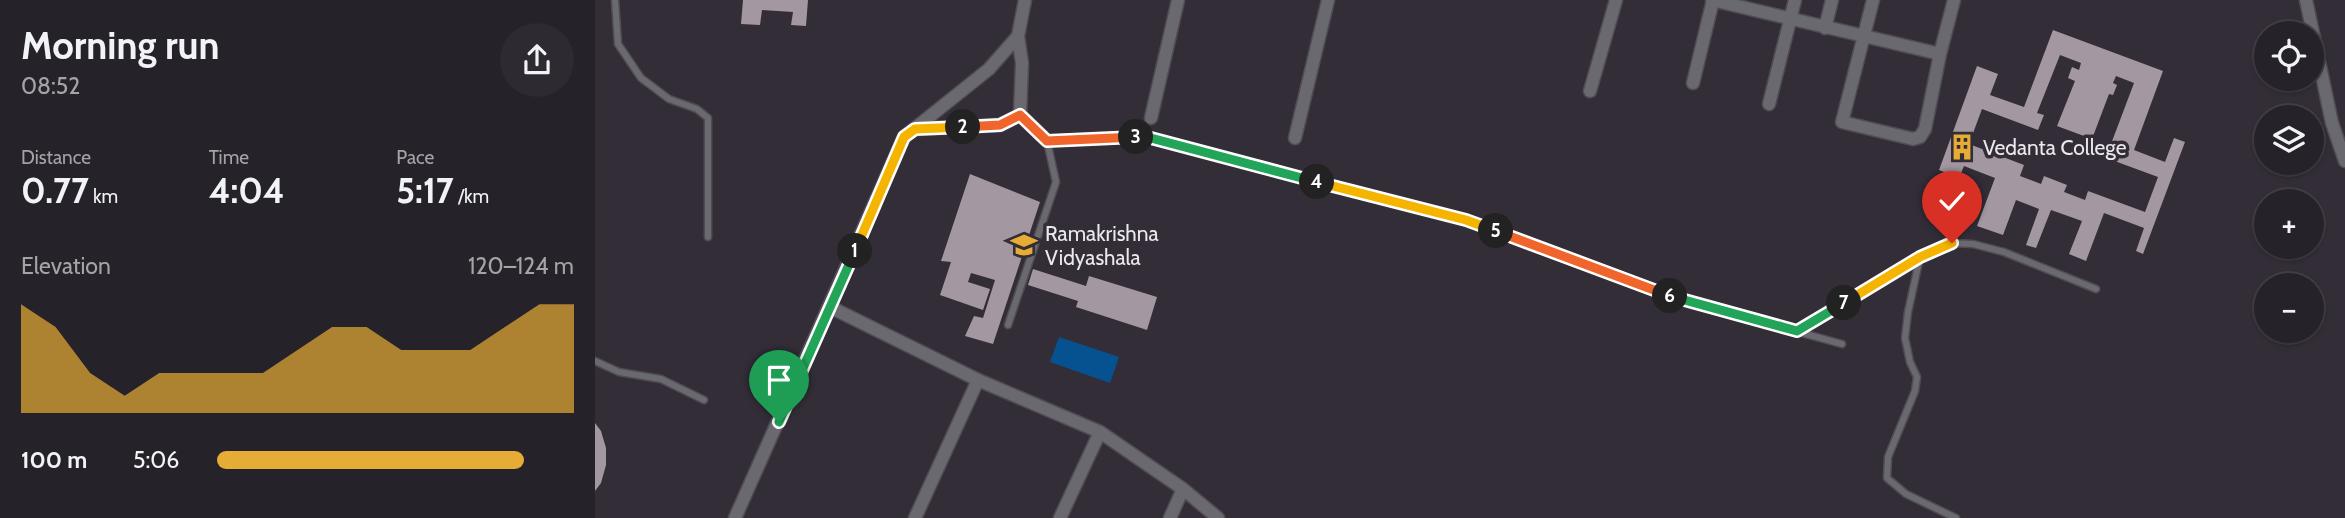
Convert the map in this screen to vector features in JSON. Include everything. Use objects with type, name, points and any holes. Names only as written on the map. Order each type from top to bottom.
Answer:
[{"type":"street","points":[[1025,0],[1018,36],[1022,62],[1020,115],[1044,138]]},
{"type":"street","points":[[1151,118],[1178,0]]},
{"type":"street","points":[[1295,138],[1328,0]]},
{"type":"street","points":[[1590,91],[1616,0]]},
{"type":"street","points":[[1693,83],[1712,0],[1940,54]]},
{"type":"street","points":[[1769,104],[1795,0]]},
{"type":"street","points":[[1825,28],[1832,0]]},
{"type":"street","points":[[1873,0],[1842,122],[1913,139],[1920,137],[1925,129],[1954,0]]},
{"type":"street","points":[[2306,0],[2332,123],[2345,161]]},
{"type":"street","points":[[735,518],[904,137],[989,69],[1018,36]]},
{"type":"street","points":[[915,129],[1000,125],[1020,115]]},
{"type":"street","points":[[830,307],[978,380],[1100,432],[1184,489],[1218,518]]},
{"type":"street","points":[[915,518],[978,380]]},
{"type":"street","points":[[1060,518],[1100,432]]},
{"type":"street","points":[[1170,518],[1184,489]]},
{"type":"lane","points":[[615,0],[618,44],[641,78],[669,99],[697,109],[708,118],[708,237]]},
{"type":"lane","points":[[1008,325],[1056,181],[1044,138],[1147,137],[1466,220],[1671,297],[1842,344]]},
{"type":"lane","points":[[1797,331],[1920,257],[1952,243],[1973,244],[2004,252],[2096,289]]},
{"type":"lane","points":[[1920,257],[1905,338],[1910,362],[1917,377],[1915,391],[1888,457],[1887,478],[1906,494],[1956,518]]},
{"type":"lane","points":[[595,361],[619,372],[661,379],[704,400]]},
{"type":"water","points":[[1059,337],[1119,357],[1110,383],[1050,362]]},
{"type":"building","points":[[743,0],[808,0],[806,26],[791,25],[793,12],[762,10],[760,25],[741,24]]},
{"type":"building","name":"Vedanta College","points":[[2053,30],[2163,71],[2134,150],[2165,162],[2174,138],[2185,142],[2143,254],[2136,251],[2144,228],[2104,213],[2086,261],[2069,254],[2082,221],[2051,210],[2036,248],[2026,245],[2039,209],[2016,200],[2003,235],[1977,226],[1995,178],[1964,166],[1959,178],[1939,170],[1977,66],[1998,74],[1990,95],[2024,107]],"holes":[[[2060,55],[2081,63],[2079,70],[2072,67],[2068,78],[2075,81],[2057,126],[2092,139],[2109,94],[2113,95],[2117,85],[2113,83],[2116,76],[2134,83],[2111,144],[2106,143],[2101,156],[2158,177],[2145,212],[2088,191],[2085,200],[2064,192],[2067,185],[2044,176],[2041,184],[2020,176],[2024,165],[1969,144],[1982,109],[2038,130],[2044,115],[2037,113]]]},
{"type":"building","points":[[970,174],[1040,202],[993,344],[965,336],[974,316],[983,318],[995,280],[971,273],[968,282],[990,289],[983,310],[940,295],[951,262],[941,261]]},
{"type":"building","points":[[1033,269],[1086,286],[1089,276],[1157,297],[1147,330],[1076,307],[1078,301],[1028,285]]},
{"type":"building","points":[[595,423],[601,431],[606,448],[606,465],[601,483],[595,491]]},
{"type":"place","name":"Vedanta College","points":[[1962,147]]},
{"type":"place","name":"Ramakrishna Vidyashala","points":[[1024,245]]},
{"type":"route","points":[[779,422],[904,137],[915,129],[1000,125],[1020,115],[1047,141],[1069,138],[1147,137],[1466,220],[1671,297],[1797,331],[1920,257],[1952,243]]}]
